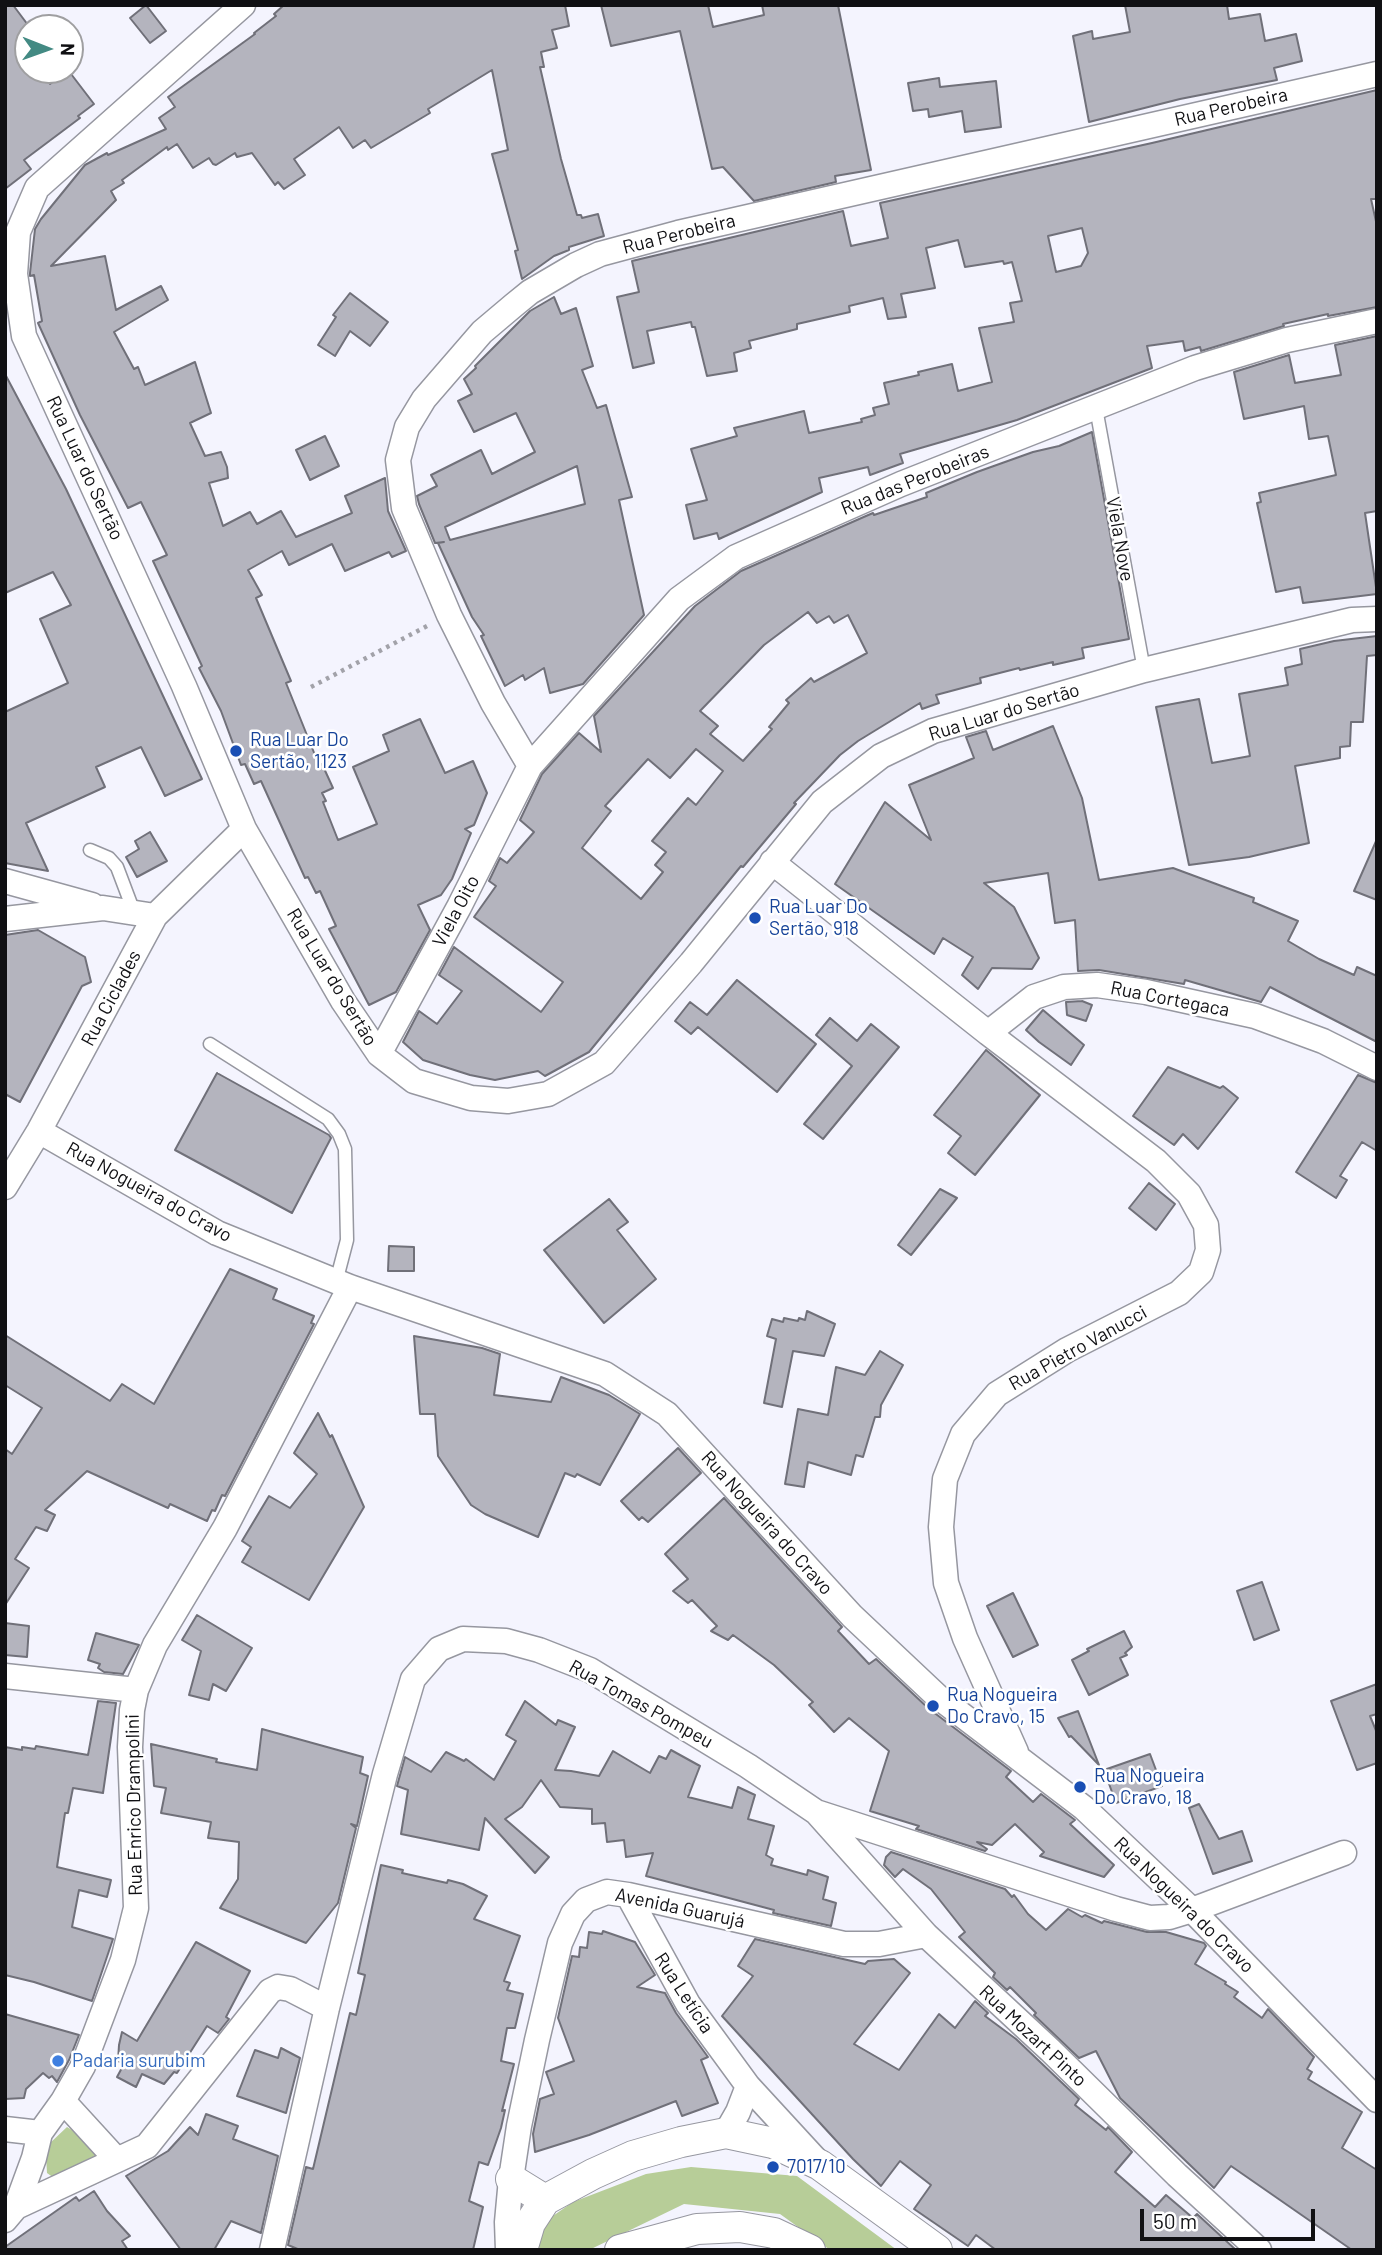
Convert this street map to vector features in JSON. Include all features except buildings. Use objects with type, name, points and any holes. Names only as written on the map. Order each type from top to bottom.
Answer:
[{"type":"street","name":"Rua Luar do Sertão","points":[[243,5],[37,188],[18,232],[15,274],[24,336],[184,686],[244,830],[343,1001],[379,1054],[414,1081],[471,1098],[508,1101],[548,1094],[604,1063],[822,802],[881,756],[933,730],[1144,670],[1352,620],[1377,619]]},
{"type":"street","name":"Rua Perobeira","points":[[530,766],[493,703],[449,615],[404,508],[398,460],[407,427],[424,399],[482,332],[530,292],[600,254],[678,233],[1377,74]]},
{"type":"street","name":"Rua das Perobeiras","points":[[530,766],[679,599],[736,557],[901,484],[1195,368],[1287,340],[1377,321]]},
{"type":"street","name":"Viela Oito","points":[[379,1054],[459,907],[530,766]]},
{"type":"street","name":"Rua Ciclades","points":[[5,1187],[39,1131],[145,914],[244,830]]},
{"type":"street","points":[[772,862],[988,1033]]},
{"type":"street","points":[[5,881],[103,908],[145,914]]},
{"type":"street","points":[[5,919],[103,908]]},
{"type":"street","name":"Rua Cortegaca","points":[[988,1033],[1034,997],[1064,987],[1097,985],[1146,992],[1255,1016],[1323,1041],[1377,1068]]},
{"type":"street","name":"Rua Pietro Vanucci","points":[[988,1033],[1156,1161],[1189,1194],[1206,1224],[1208,1250],[1201,1272],[1179,1293],[1067,1350],[997,1394],[963,1434],[945,1479],[941,1527],[946,1583],[965,1638],[1018,1756]]},
{"type":"street","name":"Rua Nogueira do Cravo","points":[[39,1131],[218,1233],[343,1285],[605,1374],[667,1414],[852,1616],[937,1696],[1084,1808],[1192,1910],[1377,2100]]},
{"type":"street","name":"Rua Enrico Drampolini","points":[[11,2214],[34,2158],[40,2133],[83,2066],[123,1960],[136,1908],[130,1747],[136,1690],[156,1645],[225,1528],[343,1285]]},
{"type":"street","name":"Rua Tomas Pompeu","points":[[272,2250],[327,2008],[385,1774],[413,1679],[439,1648],[463,1639],[506,1642],[539,1650],[590,1671],[748,1766],[816,1812],[1150,1918],[1169,1917],[1192,1910],[1344,1853]]},
{"type":"street","points":[[5,1676],[136,1690]]},
{"type":"street","name":"Rua Mozart Pinto","points":[[816,1812],[926,1936],[1050,2050],[1177,2175],[1259,2250]]},
{"type":"street","name":"Avenida Guarujá","points":[[508,2250],[507,2222],[519,2126],[560,1943],[573,1914],[586,1900],[607,1892],[628,1895],[844,1944],[879,1944],[926,1936]]},
{"type":"street","name":"Rua Letícia","points":[[628,1895],[688,2004],[748,2085],[820,2165],[937,2250]]},
{"type":"street","points":[[11,2214],[147,2146],[270,1991],[278,1987],[290,1989],[327,2008]]},
{"type":"street","points":[[726,2133],[738,2112],[748,2085]]},
{"type":"street","points":[[63,2101],[117,2160]]},
{"type":"street","points":[[5,2129],[40,2133]]},
{"type":"street","points":[[522,2250],[530,2223],[545,2200],[633,2156],[681,2142],[726,2133],[773,2143],[820,2165]]},
{"type":"street","points":[[511,2179],[545,2200]]},
{"type":"street","points":[[620,2250],[663,2236],[697,2229],[740,2227],[774,2233],[810,2250]]},
{"type":"lane","name":"Viela Nove","points":[[1096,408],[1144,670]]},
{"type":"lane","points":[[90,850],[109,858],[117,867],[145,914]]},
{"type":"lane","points":[[210,1044],[328,1119],[339,1133],[345,1149],[347,1240],[343,1285]]},
{"type":"path","points":[[311,687],[449,615]]},
{"type":"green space","points":[[67,2127],[103,2149],[90,2164],[54,2178],[47,2173],[46,2155],[49,2144]]},
{"type":"green space","points":[[691,2167],[797,2176],[897,2250],[830,2250],[780,2214],[684,2204],[589,2250],[542,2250],[535,2244],[537,2227],[573,2202],[646,2174]]},
{"type":"place","name":"Rua Luar Do Sertão, 1123","points":[[236,751]]},
{"type":"place","name":"Rua Luar Do Sertão, 918","points":[[755,918]]},
{"type":"place","name":"Rua Nogueira Do Cravo, 15","points":[[933,1706]]},
{"type":"place","name":"Rua Nogueira Do Cravo, 18","points":[[1080,1787]]},
{"type":"place","name":"Padaria surubim","points":[[58,2061]]},
{"type":"place","name":"7017/10","points":[[773,2167]]}]
